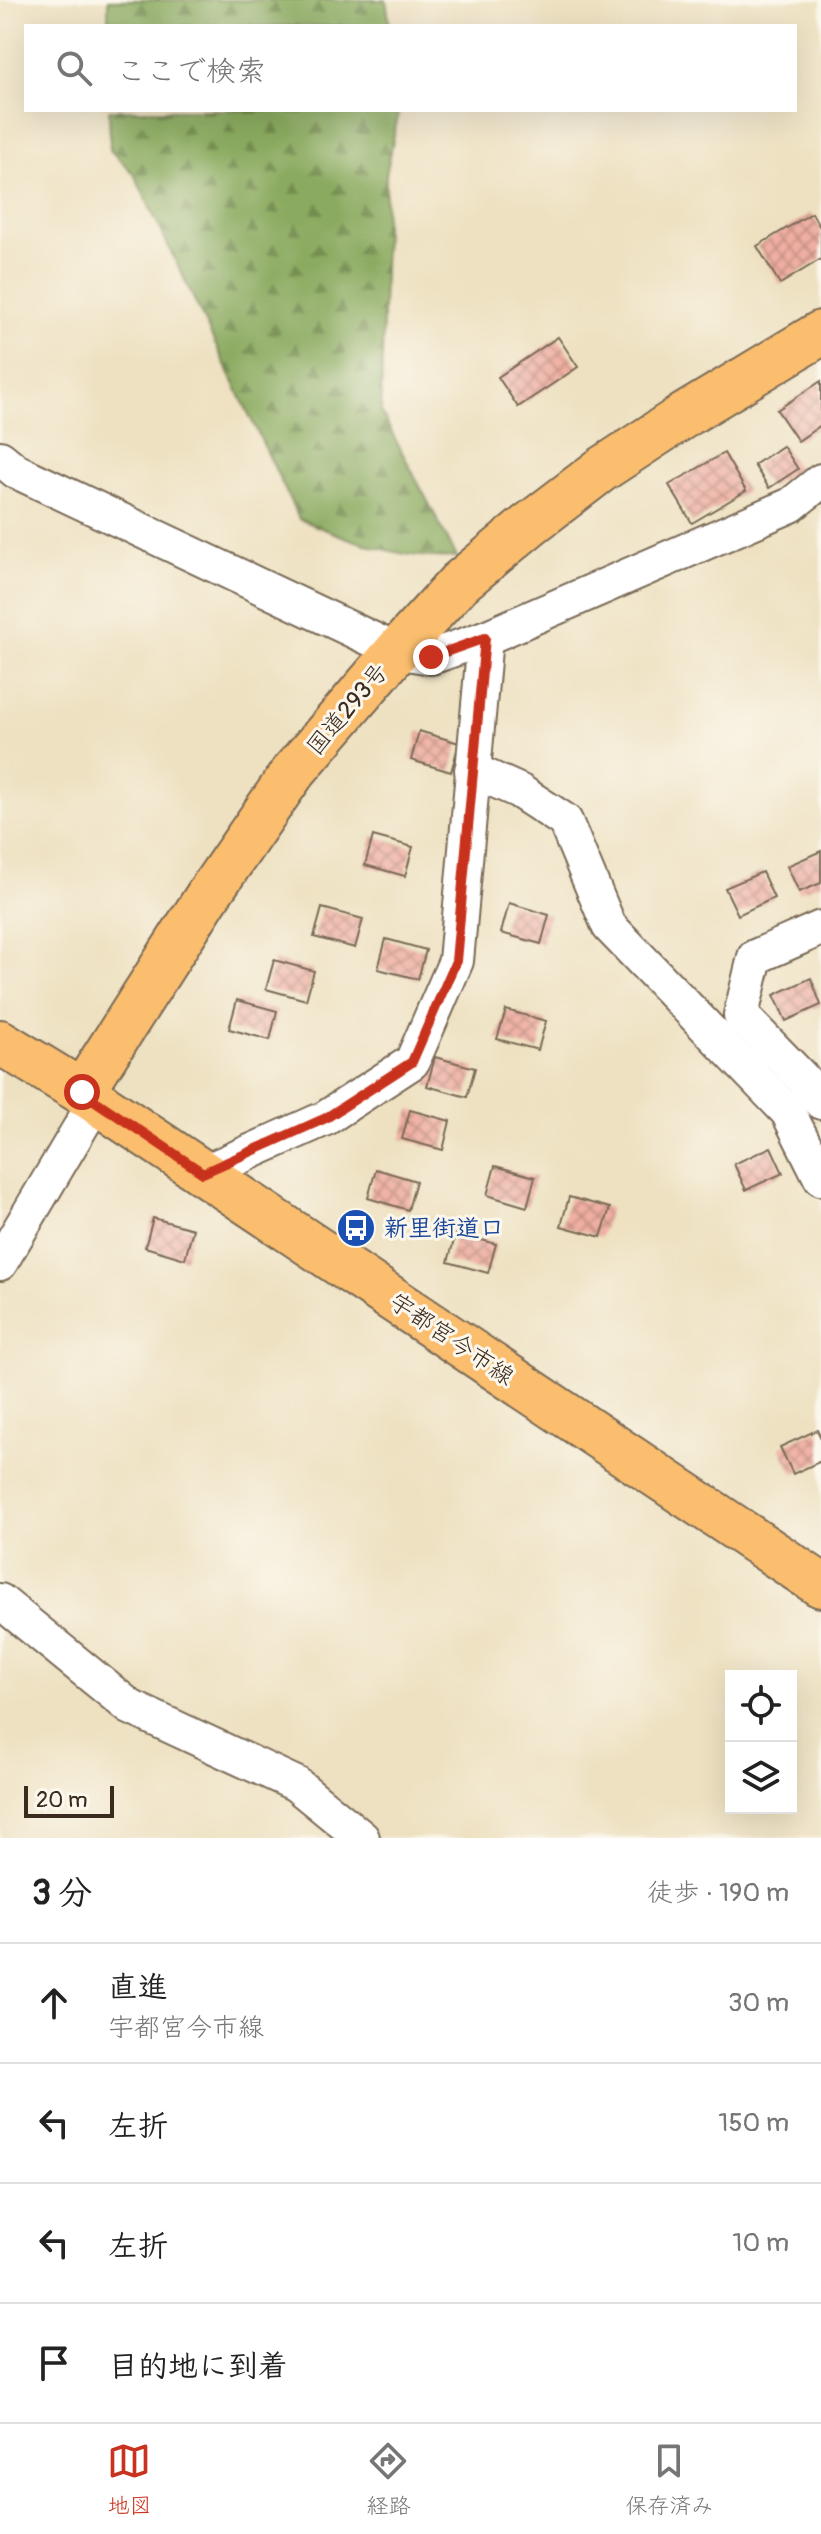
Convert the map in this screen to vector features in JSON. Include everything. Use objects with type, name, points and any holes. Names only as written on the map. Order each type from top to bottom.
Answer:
[{"type":"main road","name":"国道293号","points":[[89,1096],[210,892],[293,772],[459,583],[601,470],[821,333]]},
{"type":"main road","points":[[0,1042],[89,1096]]},
{"type":"main road","name":"宇都宮今市線","points":[[89,1096],[821,1585]]},
{"type":"street","points":[[0,458],[16,471],[397,651],[431,657],[485,638],[791,505],[821,481]]},
{"type":"street","points":[[203,1173],[326,1118],[412,1062],[456,961],[485,638]]},
{"type":"street","points":[[472,770],[519,791],[565,821],[609,926],[788,1112],[821,1178]]},
{"type":"street","points":[[821,928],[755,957],[741,1015],[821,1102]]},
{"type":"street","points":[[0,1263],[89,1096]]},
{"type":"street","points":[[0,1601],[130,1707],[296,1784],[362,1838]]},
{"type":"green space","points":[[108,0],[386,0],[390,24],[108,24]]},
{"type":"green space","points":[[109,112],[399,112],[386,175],[381,412],[457,557],[396,552],[299,519],[134,174],[110,150]]},
{"type":"building","points":[[812,213],[821,229],[821,259],[780,284],[757,246]]},
{"type":"building","points":[[558,337],[578,367],[518,407],[498,377]]},
{"type":"building","points":[[821,381],[821,425],[798,441],[777,410]]},
{"type":"building","points":[[783,446],[798,469],[769,488],[754,465]]},
{"type":"building","points":[[724,453],[746,491],[692,523],[669,485]]},
{"type":"building","points":[[419,731],[459,743],[451,772],[411,760]]},
{"type":"building","points":[[373,836],[413,847],[405,876],[365,865]]},
{"type":"building","points":[[821,851],[821,883],[799,892],[787,866]]},
{"type":"building","points":[[762,872],[774,898],[738,915],[725,888]]},
{"type":"building","points":[[509,903],[549,915],[541,944],[501,933]]},
{"type":"building","points":[[322,908],[363,919],[355,948],[314,937]]},
{"type":"building","points":[[386,939],[426,950],[418,979],[378,969]]},
{"type":"building","points":[[274,960],[314,971],[306,1000],[266,989]]},
{"type":"building","points":[[811,978],[821,1005],[786,1021],[774,995]]},
{"type":"building","points":[[237,1000],[277,1011],[270,1040],[229,1029]]},
{"type":"building","points":[[506,1010],[546,1021],[538,1050],[497,1039]]},
{"type":"building","points":[[435,1057],[475,1068],[467,1097],[427,1086]]},
{"type":"building","points":[[410,1110],[450,1121],[443,1150],[402,1139]]},
{"type":"building","points":[[771,1147],[783,1173],[746,1190],[734,1164]]},
{"type":"building","points":[[495,1166],[535,1177],[527,1207],[487,1195]]},
{"type":"building","points":[[376,1169],[416,1181],[408,1210],[368,1198]]},
{"type":"building","points":[[569,1197],[610,1208],[601,1237],[561,1226]]},
{"type":"building","points":[[153,1218],[193,1229],[185,1259],[145,1247]]},
{"type":"building","points":[[456,1233],[496,1244],[488,1273],[448,1262]]},
{"type":"building","points":[[817,1430],[821,1438],[821,1461],[793,1474],[780,1447]]},
{"type":"place","name":"新里街道口","points":[[356,1228]]},
{"type":"route","points":[[82,1092],[203,1173],[326,1118],[412,1062],[456,961],[485,638],[431,657]]}]
